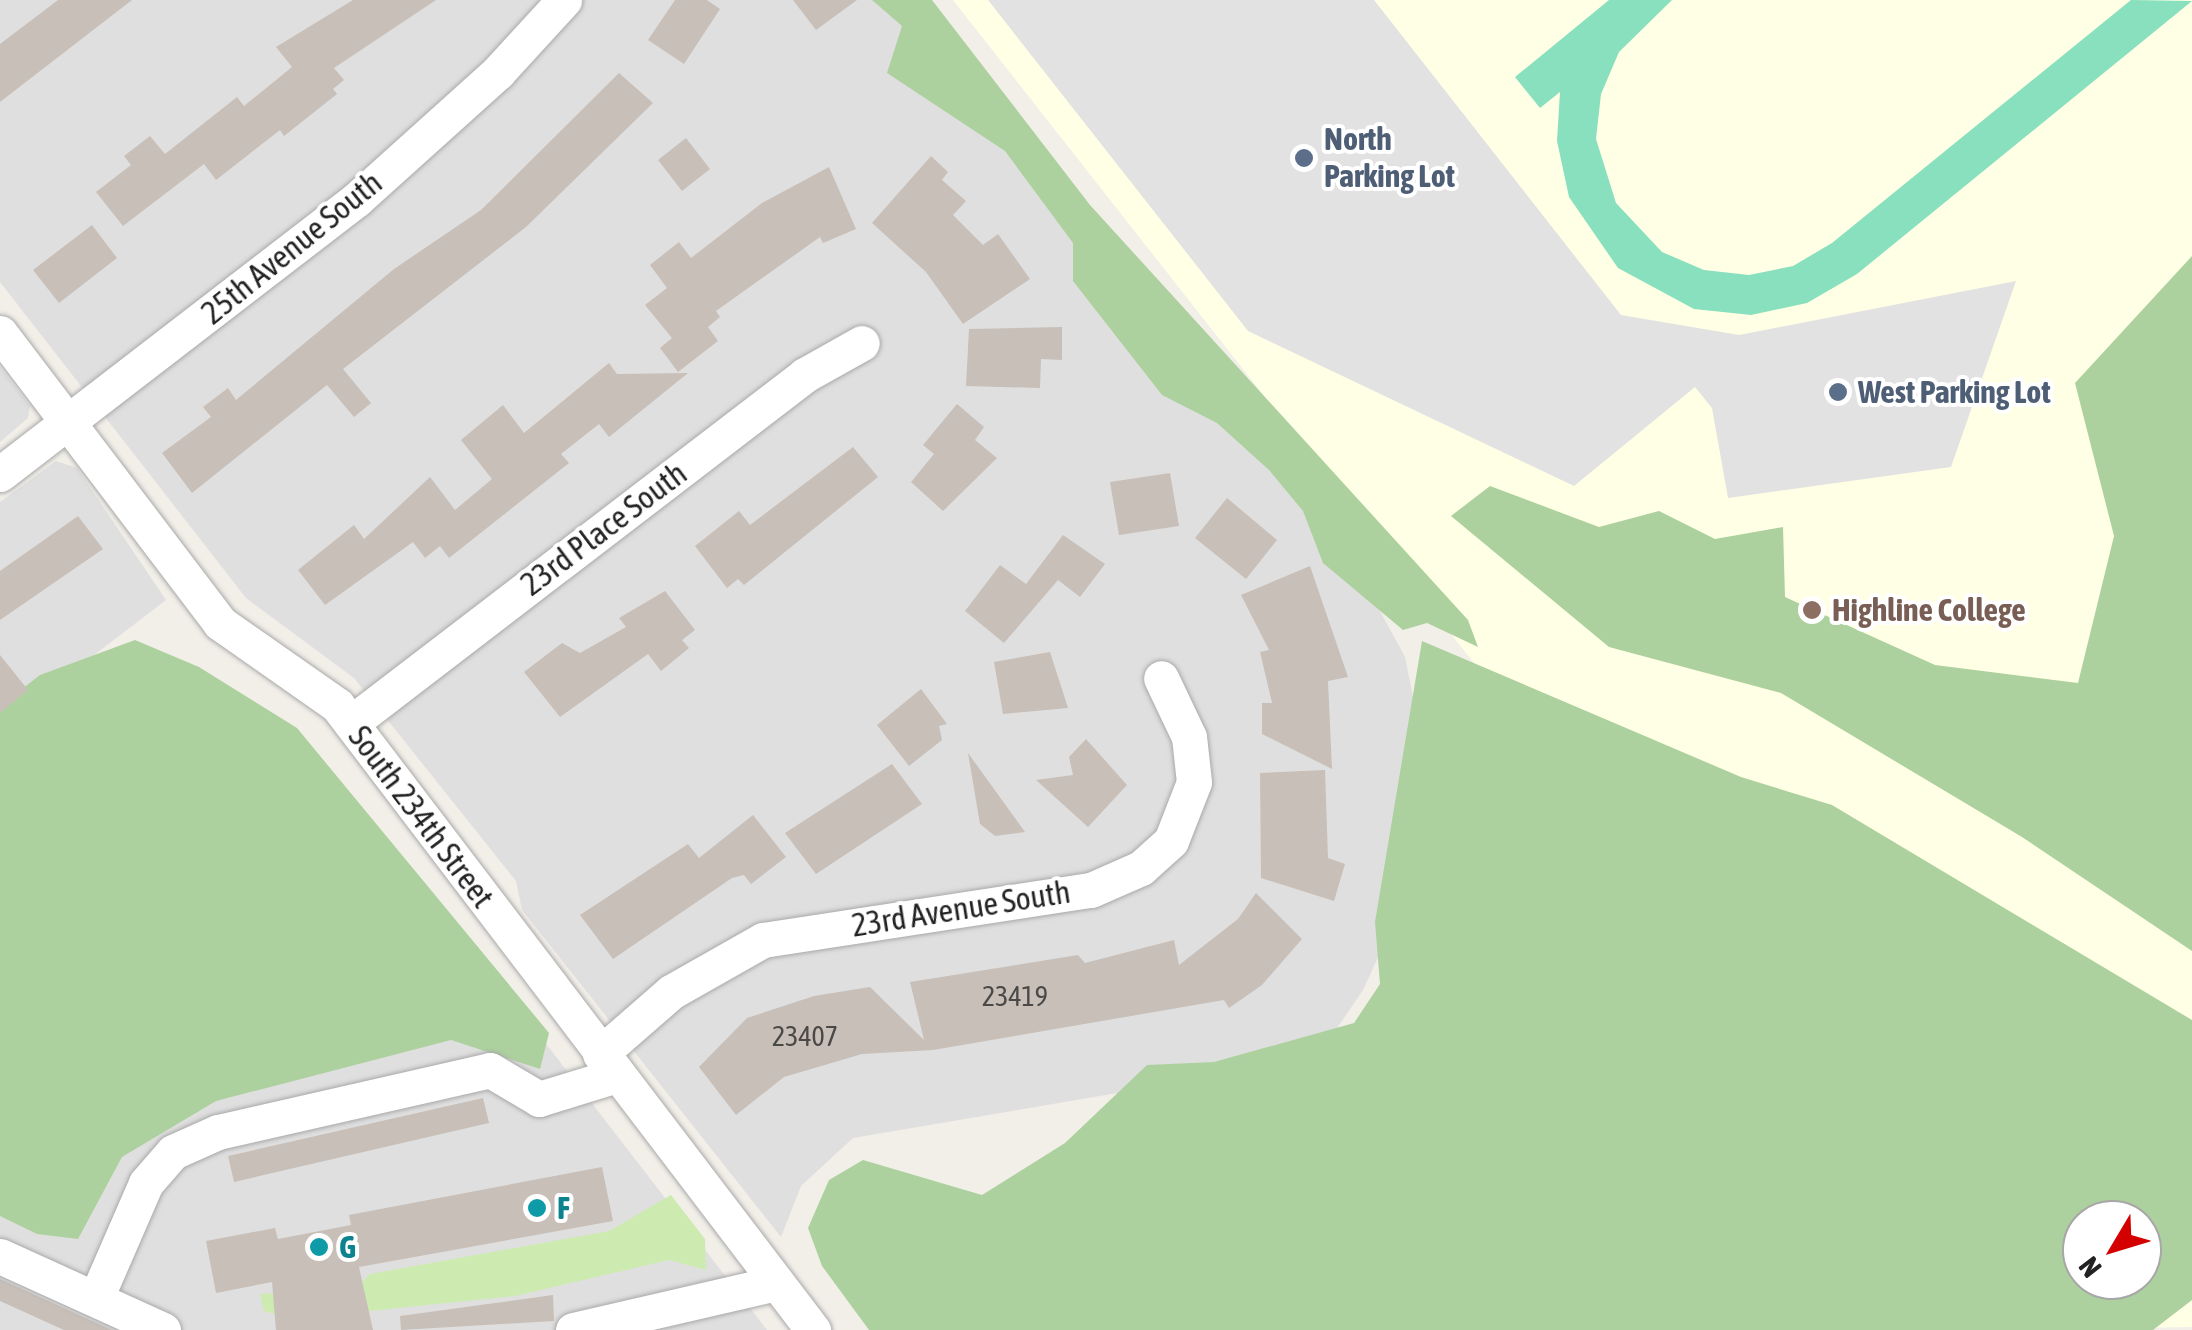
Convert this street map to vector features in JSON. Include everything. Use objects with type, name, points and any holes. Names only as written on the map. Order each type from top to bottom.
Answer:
[{"type":"street","name":"25th Avenue South","points":[[0,474],[357,199],[498,72],[564,0]]},
{"type":"street","name":"South 234th Street","points":[[0,333],[220,623],[351,723],[813,1330]]},
{"type":"street","name":"23rd Place South","points":[[351,723],[805,375],[862,342]]},
{"type":"street","name":"23rd Avenue South","points":[[608,1065],[672,992],[763,940],[1091,890],[1141,868],[1171,840],[1194,782],[1188,737],[1161,678]]},
{"type":"street","points":[[96,1298],[146,1183],[173,1152],[218,1132],[490,1070],[539,1099],[608,1065]]},
{"type":"street","points":[[0,1256],[163,1330]]},
{"type":"street","points":[[573,1330],[777,1283]]},
{"type":"shaded area","points":[[0,0],[903,0],[1361,576],[1405,657],[1423,747],[1397,916],[1363,990],[1325,1046],[1247,1071],[853,1138],[801,1186],[781,1237],[522,910],[516,881],[354,678],[246,598],[0,282]]},
{"type":"shaded area","name":"Highline College","points":[[953,0],[2192,0],[2192,1327],[1998,1330]]},
{"type":"shaded area","name":"North Parking Lot","points":[[988,0],[1374,0],[1621,315],[1739,335],[2016,281],[1951,467],[1728,498],[1712,408],[1695,387],[1574,486],[1248,331]]},
{"type":"shaded area","points":[[0,367],[30,406],[28,418],[0,442]]},
{"type":"shaded area","points":[[56,461],[77,468],[166,600],[0,727],[0,502]]},
{"type":"shaded area","points":[[523,1014],[767,1330],[0,1330],[0,1125]]},
{"type":"green space","points":[[872,0],[932,0],[1090,205],[1468,620],[1478,647],[1427,623],[1403,630],[1323,563],[1303,511],[1269,470],[1217,423],[1162,395],[1073,281],[1073,243],[1005,151],[887,73],[902,26]]},
{"type":"green space","points":[[1609,0],[1672,0],[1619,52],[1601,94],[1596,139],[1616,203],[1662,252],[1704,270],[1749,275],[1793,266],[1832,243],[2131,0],[2192,1],[1857,274],[1807,303],[1751,315],[1694,309],[1618,268],[1569,197],[1557,141],[1560,92],[1540,108],[1515,77]]},
{"type":"green space","points":[[2192,256],[2192,951],[2022,837],[1781,693],[1609,647],[1451,516],[1490,486],[1599,527],[1659,511],[1715,539],[1783,527],[1785,597],[1935,665],[2078,683],[2114,536],[2075,383]]},
{"type":"green space","points":[[135,640],[199,667],[297,728],[549,1033],[540,1069],[451,1040],[216,1101],[122,1157],[78,1239],[37,1234],[0,1216],[0,706],[40,675]]},
{"type":"green space","points":[[1422,641],[1741,777],[1832,805],[2192,1020],[2192,1300],[2153,1330],[869,1330],[822,1266],[808,1228],[829,1180],[863,1160],[982,1195],[1065,1143],[1147,1065],[1214,1062],[1354,1023],[1380,984],[1375,922]]},
{"type":"green space","points":[[671,1195],[705,1239],[706,1270],[669,1260],[515,1296],[292,1319],[264,1311],[260,1294],[354,1290],[370,1274],[609,1231]]},
{"type":"building","points":[[58,0],[132,0],[0,102],[0,44]]},
{"type":"building","points":[[353,0],[436,0],[334,68],[344,80],[333,89],[337,94],[284,136],[280,130],[216,180],[204,164],[123,226],[96,192],[131,165],[124,156],[150,136],[165,154],[237,97],[244,106],[292,67],[276,47]]},
{"type":"building","points":[[675,0],[707,0],[720,9],[684,64],[648,40]]},
{"type":"building","points":[[793,0],[857,0],[816,30]]},
{"type":"building","points":[[619,73],[653,103],[526,227],[343,369],[371,403],[354,417],[327,385],[192,493],[162,453],[211,417],[203,407],[228,388],[236,400],[394,269],[481,210]]},
{"type":"building","points":[[686,138],[710,169],[682,191],[658,160]]},
{"type":"building","points":[[931,156],[948,172],[942,180],[966,201],[953,215],[983,245],[998,234],[1030,279],[963,324],[926,272],[872,223]]},
{"type":"building","points":[[829,167],[856,229],[823,243],[820,237],[716,311],[720,317],[708,327],[718,341],[678,372],[660,348],[672,338],[645,305],[667,288],[650,265],[679,242],[691,258],[762,203]]},
{"type":"building","points":[[92,225],[117,258],[59,303],[33,270]]},
{"type":"building","points":[[1062,327],[1062,360],[1041,359],[1040,388],[966,386],[969,329]]},
{"type":"building","points":[[609,363],[617,374],[688,373],[609,437],[599,424],[561,454],[569,463],[449,558],[440,546],[425,558],[413,542],[325,605],[298,570],[354,525],[364,539],[430,477],[455,510],[492,479],[461,440],[503,405],[524,433]]},
{"type":"building","points":[[957,404],[984,427],[975,440],[997,458],[943,511],[911,482],[934,454],[923,445]]},
{"type":"building","points":[[853,447],[878,477],[744,585],[738,579],[727,588],[695,546],[739,511],[750,525]]},
{"type":"building","points":[[1170,473],[1179,526],[1119,535],[1110,482]]},
{"type":"building","points":[[1227,498],[1277,540],[1246,579],[1195,538]]},
{"type":"building","points":[[78,516],[103,549],[0,620],[0,571]]},
{"type":"building","points":[[1063,535],[1105,564],[1080,597],[1058,580],[1004,643],[965,611],[1000,565],[1026,584]]},
{"type":"building","points":[[1310,566],[1348,677],[1328,681],[1332,769],[1262,734],[1262,703],[1272,703],[1260,652],[1269,650],[1241,595]]},
{"type":"building","points":[[665,591],[695,630],[682,640],[689,648],[661,671],[648,654],[560,717],[524,672],[562,643],[580,653],[626,627],[619,618]]},
{"type":"building","points":[[1050,652],[1068,708],[1003,714],[994,662]]},
{"type":"building","points":[[0,655],[28,690],[0,713]]},
{"type":"building","points":[[921,689],[947,724],[939,726],[942,740],[909,766],[877,725]]},
{"type":"building","points":[[1086,739],[1127,785],[1088,827],[1036,780],[1073,775],[1069,757]]},
{"type":"building","points":[[968,753],[1025,832],[995,836],[980,824]]},
{"type":"building","points":[[892,764],[922,804],[816,874],[785,833]]},
{"type":"building","points":[[1325,770],[1328,858],[1345,864],[1334,901],[1261,878],[1260,773]]},
{"type":"building","points":[[753,815],[786,857],[751,884],[744,875],[732,878],[613,959],[580,915],[688,844],[699,858]]},
{"type":"building","points":[[1256,893],[1302,939],[1262,985],[1229,1008],[1224,1000],[933,1050],[862,1054],[784,1077],[736,1115],[699,1067],[747,1018],[814,996],[870,987],[924,1040],[910,982],[1078,955],[1085,963],[1174,940],[1179,965],[1238,919]]},
{"type":"building","points":[[483,1098],[489,1123],[234,1182],[228,1156]]},
{"type":"building","points":[[602,1167],[613,1221],[359,1267],[373,1330],[276,1330],[272,1282],[216,1293],[206,1241],[275,1228],[278,1239],[351,1225],[349,1215]]},
{"type":"building","points":[[0,1279],[112,1330],[64,1330],[0,1301]]},
{"type":"building","points":[[553,1295],[554,1321],[401,1330],[400,1316]]},
{"type":"place","name":"North Parking Lot","points":[[1304,158]]},
{"type":"place","name":"West Parking Lot","points":[[1838,392]]},
{"type":"place","name":"Highline College","points":[[1812,610]]},
{"type":"place","name":"F","points":[[537,1208]]},
{"type":"place","name":"G","points":[[319,1247]]}]
